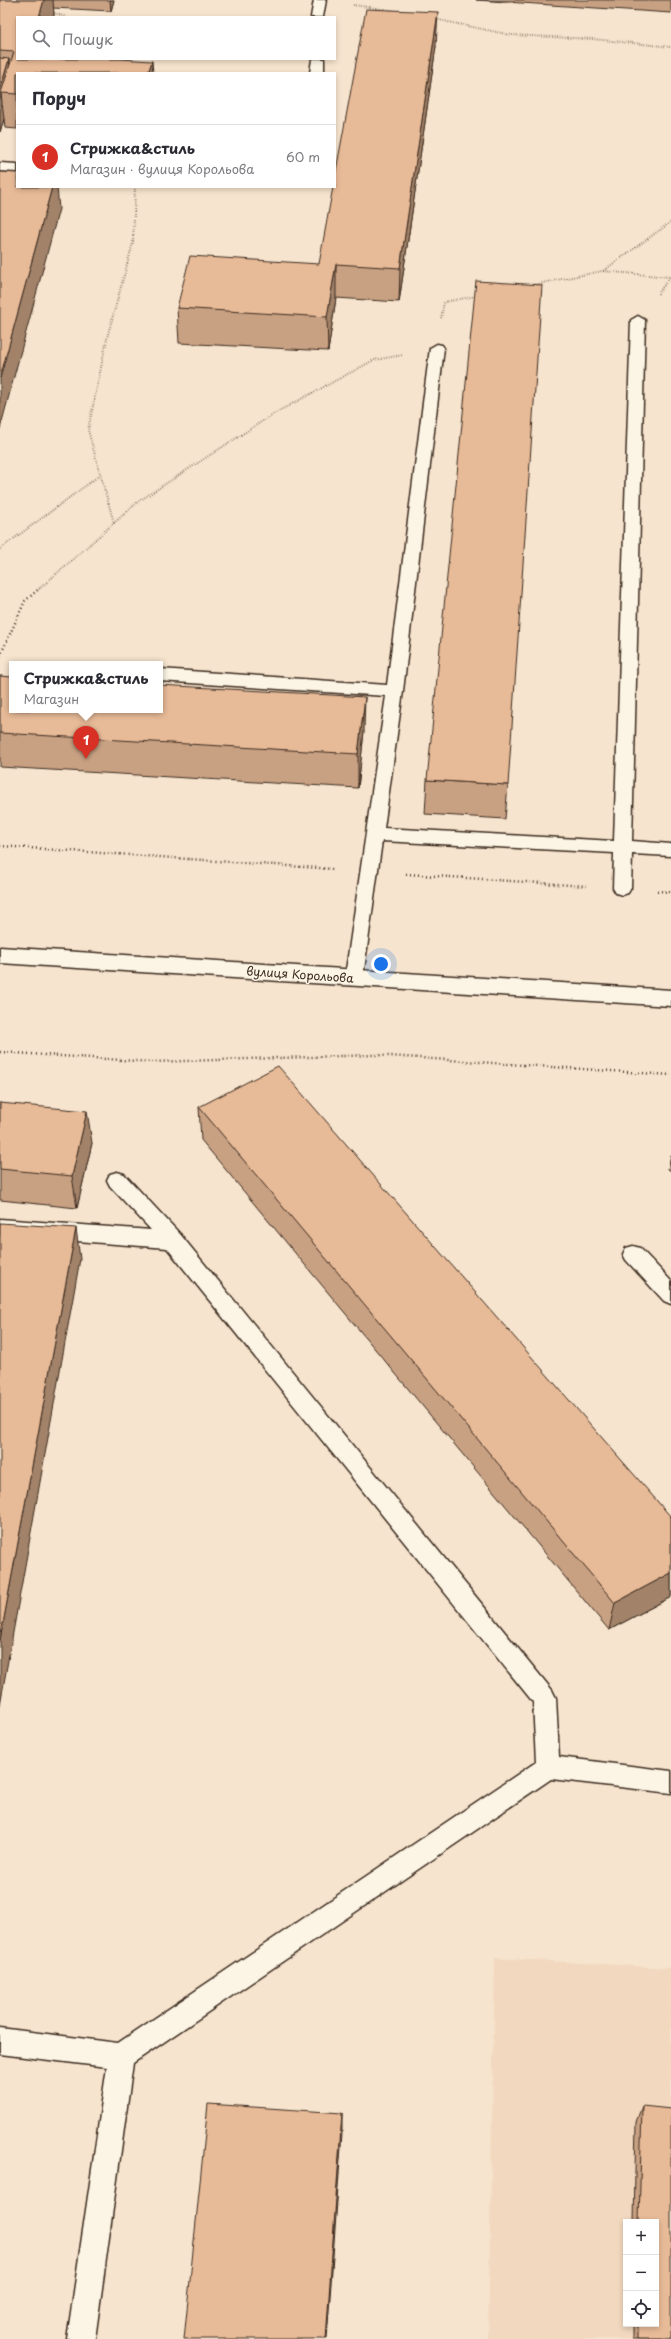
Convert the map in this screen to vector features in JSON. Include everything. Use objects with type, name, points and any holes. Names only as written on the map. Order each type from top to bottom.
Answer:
[{"type":"street","name":"вулиця Корольова","points":[[0,955],[671,998]]},
{"type":"lane","points":[[317,16],[320,1]]},
{"type":"lane","points":[[318,60],[318,72]]},
{"type":"lane","points":[[0,167],[16,168]]},
{"type":"lane","points":[[622,888],[638,320]]},
{"type":"lane","points":[[354,978],[368,871],[375,834],[395,691],[437,348]]},
{"type":"lane","points":[[163,675],[395,691]]},
{"type":"lane","points":[[375,834],[623,846],[671,850]]},
{"type":"lane","points":[[117,1180],[173,1240],[544,1698],[548,1767]]},
{"type":"lane","points":[[0,1227],[173,1240]]},
{"type":"lane","points":[[633,1254],[671,1295]]},
{"type":"lane","points":[[0,2041],[121,2056],[548,1767],[671,1782]]},
{"type":"lane","points":[[81,2339],[121,2056]]},
{"type":"path","points":[[320,1],[398,11]]},
{"type":"path","points":[[50,12],[63,16]]},
{"type":"path","points":[[429,18],[511,35],[593,39],[671,47]]},
{"type":"path","points":[[114,523],[88,430],[108,334],[133,243],[135,188]]},
{"type":"path","points":[[602,271],[671,222]]},
{"type":"path","points":[[527,286],[602,271],[670,277]]},
{"type":"path","points":[[638,320],[670,277]]},
{"type":"path","points":[[0,656],[25,601],[139,501],[275,413],[374,360],[437,348],[444,302],[482,295]]},
{"type":"path","points":[[0,549],[100,475]]},
{"type":"path","points":[[0,846],[671,892]]},
{"type":"path","points":[[0,1052],[152,1062],[376,1055],[671,1075]]},
{"type":"shaded area","points":[[495,1958],[671,1968],[671,2339],[488,2339]]},
{"type":"building","points":[[0,0],[44,0],[39,16],[16,16],[16,60],[152,61],[148,72],[16,72],[16,94],[1,93],[14,52],[0,51]]},
{"type":"building","points":[[366,9],[438,12],[400,268],[336,264],[327,317],[177,308],[190,256],[319,264],[333,188],[336,188],[336,171]]},
{"type":"building","points":[[0,58],[9,59],[0,90]]},
{"type":"building","points":[[0,172],[16,173],[16,188],[52,188],[0,378]]},
{"type":"building","points":[[476,281],[542,285],[508,785],[427,780]]},
{"type":"building","points":[[0,676],[9,677],[9,713],[163,713],[163,685],[365,697],[358,754],[0,733]]},
{"type":"building","points":[[278,1066],[671,1517],[671,1573],[615,1603],[199,1107]]},
{"type":"building","points":[[0,1103],[87,1111],[72,1176],[0,1169]]},
{"type":"building","points":[[0,1223],[76,1228],[0,1640]]},
{"type":"building","points":[[208,2104],[342,2113],[326,2339],[184,2339]]},
{"type":"building","points":[[642,2106],[671,2109],[671,2339],[637,2339],[637,2327],[659,2327],[659,2219],[639,2219]]},
{"type":"place","name":"Стрижка&стиль","points":[[86,759]]}]
